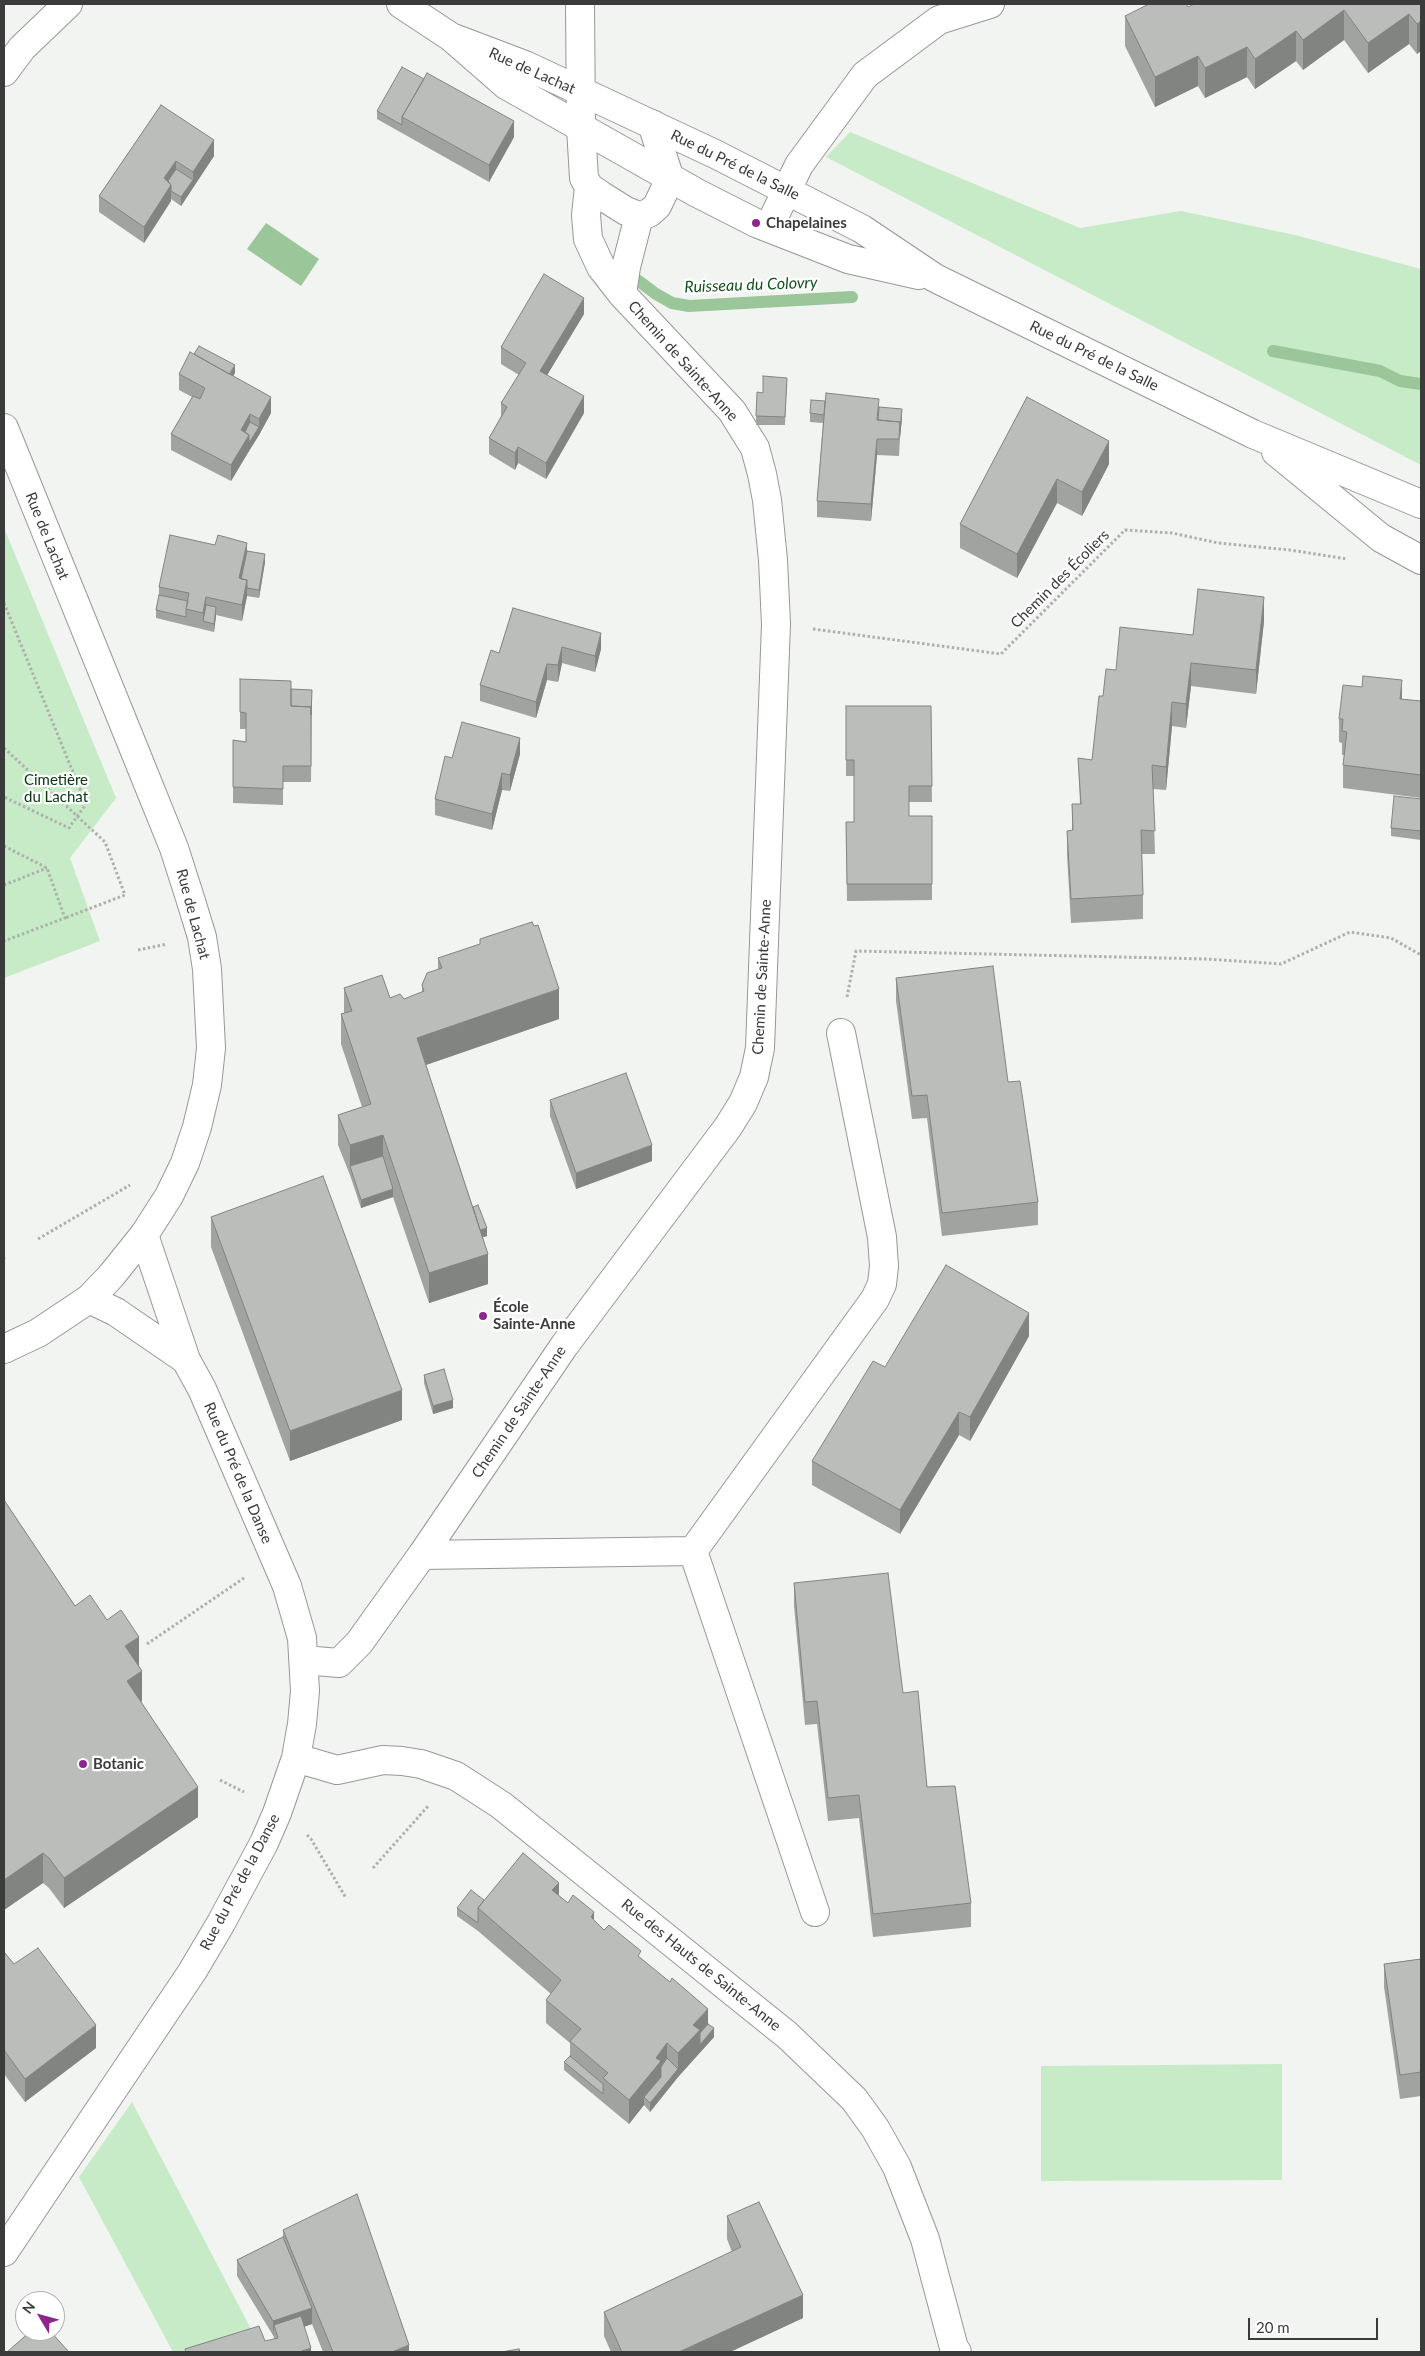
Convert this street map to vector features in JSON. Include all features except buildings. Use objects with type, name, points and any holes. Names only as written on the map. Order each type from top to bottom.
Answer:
[{"type":"street","points":[[4,72],[22,48],[68,4]]},
{"type":"street","name":"Rue de Lachat","points":[[401,4],[450,37],[506,85],[581,128]]},
{"type":"street","points":[[580,4],[582,92]]},
{"type":"street","points":[[769,227],[798,165],[865,75],[939,20],[990,4]]},
{"type":"street","name":"Rue de Lachat","points":[[450,37],[525,65],[582,92],[582,165],[584,178],[589,186]]},
{"type":"street","name":"Rue du Pré de la Salle","points":[[582,92],[786,190],[862,229],[936,278],[1253,434],[1421,504]]},
{"type":"street","points":[[589,186],[626,211],[639,216],[649,213],[657,206],[670,179],[652,124]]},
{"type":"street","name":"Rue du Pré de la Salle","points":[[581,128],[670,179],[769,227],[848,259],[936,278]]},
{"type":"street","name":"Chemin de Sainte-Anne","points":[[304,1660],[339,1663],[347,1657],[359,1642],[422,1555],[564,1346],[728,1128],[743,1103],[754,1077],[760,1048],[776,624],[767,500],[755,448],[732,411],[622,294],[601,267],[588,239],[586,215],[589,186]]},
{"type":"street","name":"Chemin de Sainte-Anne","points":[[622,294],[626,267],[639,216]]},
{"type":"street","name":"Rue de Lachat","points":[[4,428],[174,848],[200,929],[206,961],[210,1001],[211,1048],[205,1094],[185,1163],[169,1196],[144,1235],[112,1276],[89,1299],[38,1333],[4,1349]]},
{"type":"street","name":"Rue du Pré de la Salle","points":[[1253,434],[1381,538],[1421,560]]},
{"type":"street","points":[[694,1551],[875,1299],[882,1284],[884,1266],[882,1237],[841,1033]]},
{"type":"street","name":"Rue du Pré de la Danse","points":[[4,2252],[197,1964],[264,1842],[287,1788],[296,1758],[305,1691],[302,1638],[296,1615],[275,1557],[202,1389],[186,1360],[144,1235]]},
{"type":"street","name":"Rue du Pré de la Danse","points":[[89,1299],[116,1312],[186,1360]]},
{"type":"street","points":[[422,1555],[694,1551]]},
{"type":"street","points":[[694,1551],[815,1912]]},
{"type":"street","name":"Rue des Hauts de Sainte-Anne","points":[[296,1758],[337,1770],[383,1760],[402,1761],[421,1764],[456,1776],[501,1806],[757,2010],[828,2072],[854,2099],[875,2128],[897,2167],[919,2221],[954,2351]]},
{"type":"path","name":"Chemin des Écoliers","points":[[776,624],[1001,654],[1125,530],[1172,533],[1218,543],[1290,550],[1350,560]]},
{"type":"path","points":[[4,603],[86,804],[69,828],[4,797]]},
{"type":"path","points":[[4,748],[105,842],[125,895],[4,942]]},
{"type":"path","points":[[4,846],[47,868],[65,918]]},
{"type":"path","points":[[4,885],[47,868]]},
{"type":"path","points":[[841,1033],[856,952],[1207,959],[1281,964],[1350,932],[1391,938],[1421,955]]},
{"type":"path","points":[[38,1239],[138,1180]]},
{"type":"path","points":[[147,1644],[275,1557]]},
{"type":"path","points":[[373,1868],[456,1776]]},
{"type":"green space","points":[[850,132],[1080,228],[1181,211],[1295,235],[1421,269],[1421,465],[826,157]]},
{"type":"green space","name":"Cimetière du Lachat","points":[[4,528],[116,798],[70,858],[100,941],[4,978]]},
{"type":"green space","points":[[1282,2064],[1282,2180],[1041,2181],[1041,2066]]},
{"type":"green space","points":[[132,2102],[251,2329],[186,2352],[173,2352],[79,2177]]},
{"type":"shaded area","points":[[266,223],[319,259],[301,286],[247,249]]},
{"type":"waterway","name":"Ruisseau du Colovry","points":[[624,270],[656,294],[672,303],[689,306],[852,297]]},
{"type":"waterway","name":"Ruisseau du Colovry","points":[[1273,351],[1380,371],[1400,381],[1421,384]]},
{"type":"place","name":"Chapelaines","points":[[756,223]]},
{"type":"place","name":"École Sainte-Anne","points":[[483,1316]]},
{"type":"place","name":"Botanic","points":[[83,1764]]}]
